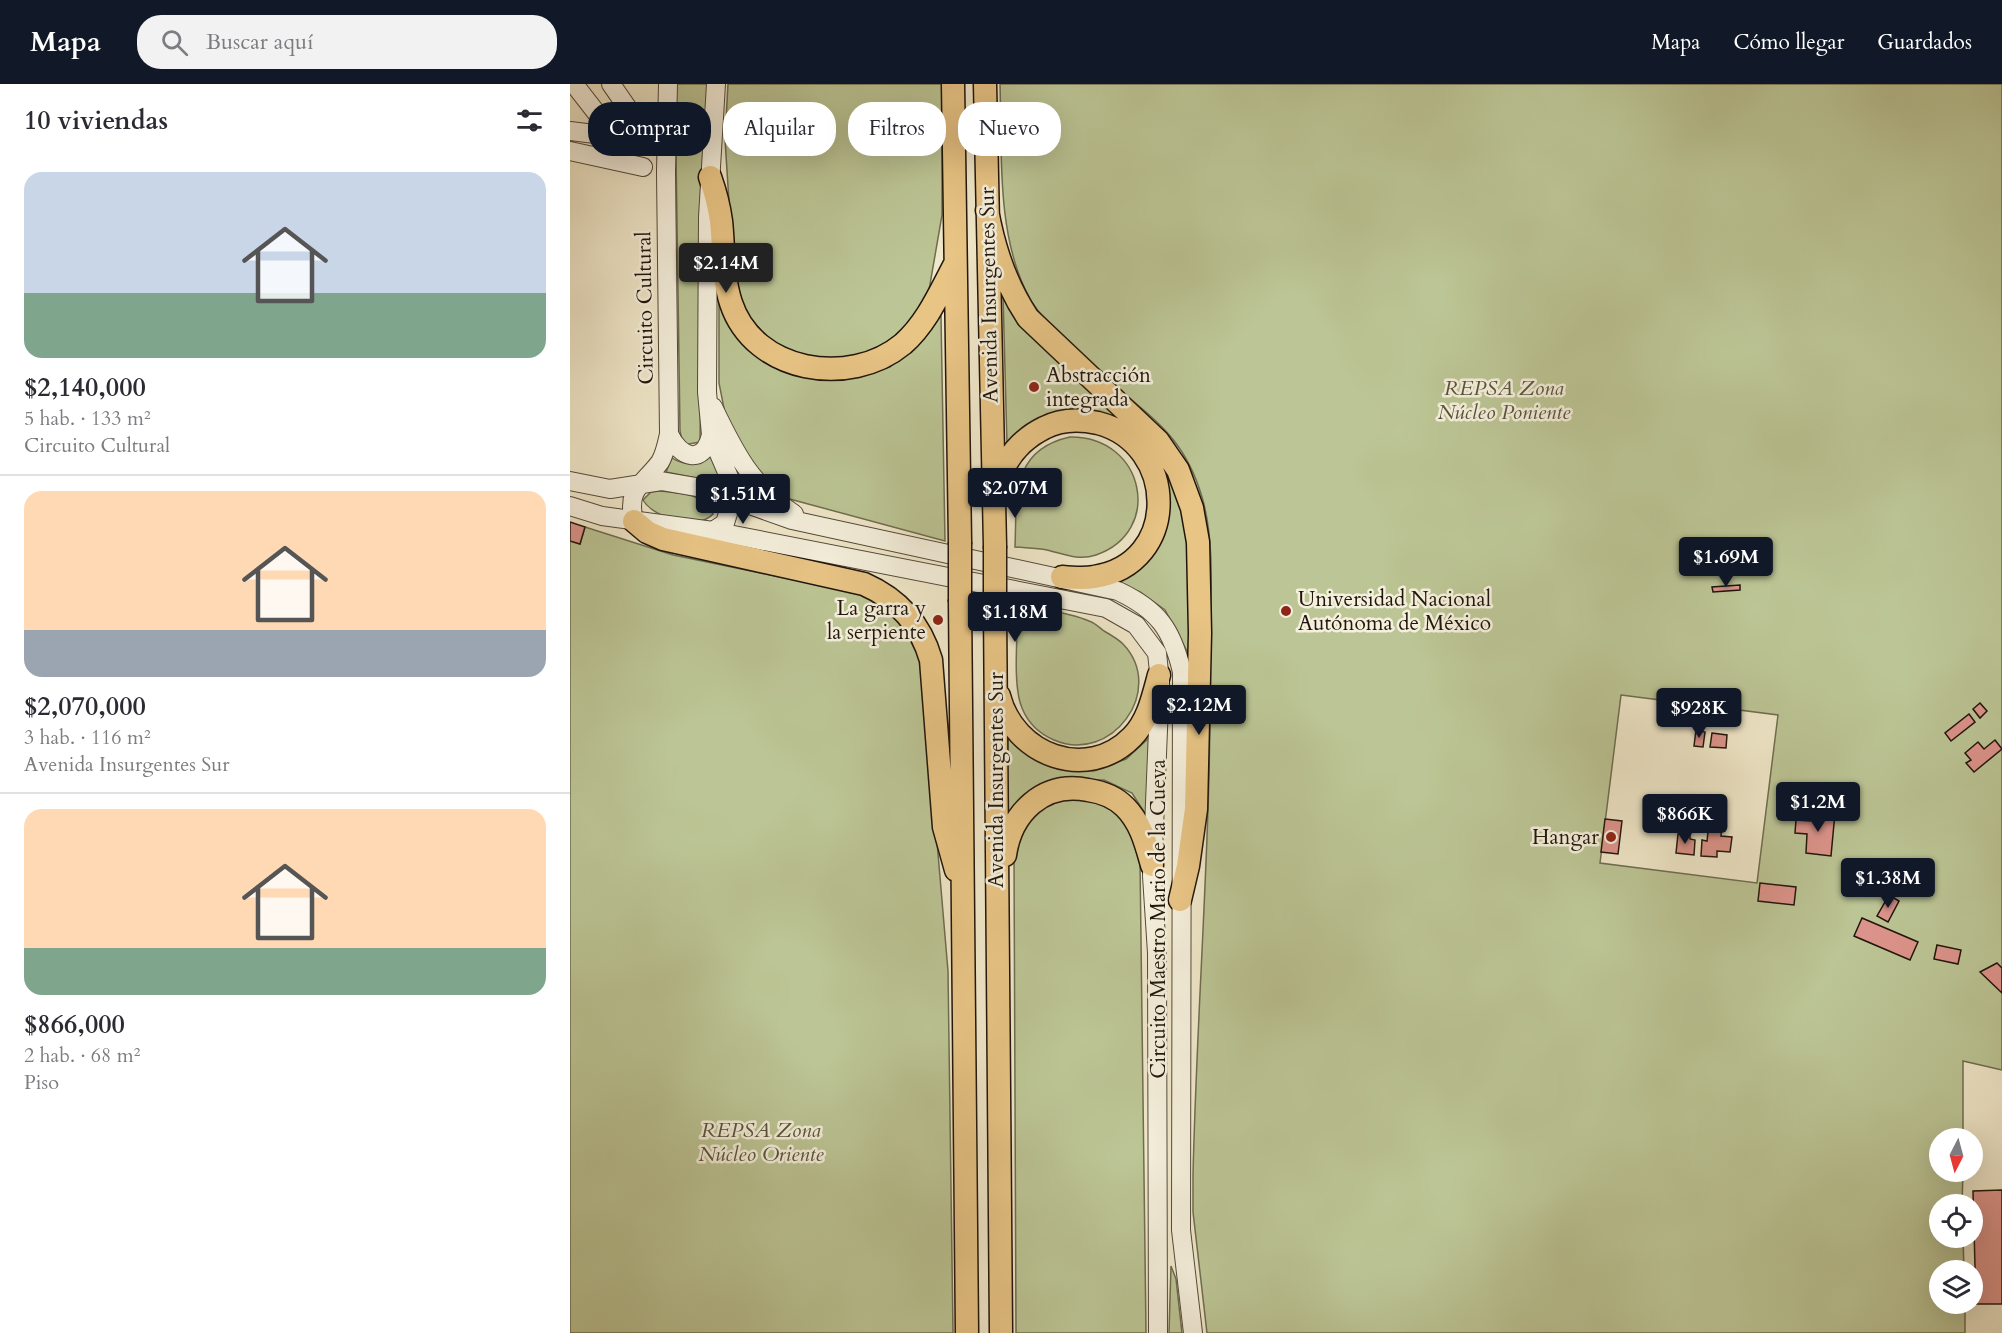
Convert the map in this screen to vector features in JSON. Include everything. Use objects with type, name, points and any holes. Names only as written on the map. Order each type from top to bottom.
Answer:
[{"type":"main road","name":"Avenida Insurgentes Sur","points":[[953,84],[968,1333]]},
{"type":"main road","name":"Avenida Insurgentes Sur","points":[[986,84],[995,546],[1001,1333]]},
{"type":"main road","points":[[710,177],[718,205],[724,268],[731,303],[742,325],[757,341],[774,354],[794,363],[822,369],[844,370],[871,363],[894,351],[922,322],[956,263]]},
{"type":"main road","points":[[987,210],[1002,269],[1014,296],[1028,318],[1158,441],[1178,470],[1192,508],[1198,542],[1200,633],[1196,809],[1188,866],[1180,900]]},
{"type":"main road","points":[[994,493],[1014,451],[1035,432],[1061,422],[1091,422],[1113,429],[1131,440],[1144,454],[1157,483],[1159,504],[1155,530],[1145,547],[1130,562],[1113,572],[1094,577],[1062,578]]},
{"type":"main road","points":[[634,520],[647,532],[663,539],[864,584],[888,596],[903,610],[924,638],[931,660],[944,827],[949,852],[963,887]]},
{"type":"main road","points":[[995,676],[1002,708],[1022,739],[1047,754],[1073,759],[1102,756],[1126,743],[1134,735],[1148,712],[1160,675]]},
{"type":"main road","points":[[997,919],[1009,834],[1023,811],[1046,794],[1063,789],[1080,788],[1098,792],[1120,802],[1140,828],[1152,865]]},
{"type":"street","points":[[574,84],[590,102]]},
{"type":"street","points":[[611,84],[623,102]]},
{"type":"street","name":"Circuito Cultural","points":[[668,84],[668,102]]},
{"type":"street","points":[[713,531],[724,523],[729,510],[729,477],[711,435],[706,392],[710,177],[716,84]]},
{"type":"street","points":[[570,131],[588,134]]},
{"type":"street","points":[[570,151],[642,167]]},
{"type":"street","points":[[616,161],[618,156]]},
{"type":"street","name":"Circuito Cultural","points":[[637,486],[662,458],[669,434],[667,156]]},
{"type":"street","points":[[706,392],[739,460],[755,483],[775,502],[798,517],[826,528]]},
{"type":"street","points":[[669,434],[679,452],[690,455],[700,453],[709,446],[711,435]]},
{"type":"street","name":"Circuito Maestro Mario de la Cueva","points":[[570,481],[610,489],[661,481],[702,488],[792,520],[1118,591],[1141,602],[1163,624],[1177,652],[1182,672],[1180,1230],[1193,1333]]},
{"type":"street","points":[[634,520],[631,509],[632,497],[637,486]]},
{"type":"street","name":"Circuito Maestro Mario de la Cueva","points":[[570,506],[602,516],[713,531],[1106,608],[1136,626],[1157,653],[1160,675],[1152,865],[1157,953],[1158,1333]]},
{"type":"green space","points":[[675,84],[709,84],[708,102],[675,102]]},
{"type":"green space","points":[[728,84],[942,84],[942,102],[848,102],[848,156],[942,156],[942,215],[928,296],[912,325],[888,349],[842,363],[804,355],[769,340],[744,310],[733,265],[726,156],[836,156],[836,102],[727,102]]},
{"type":"green space","name":"REPSA Zona Núcleo Poniente","points":[[1000,84],[2002,84],[2002,1070],[1963,1061],[1963,1128],[1929,1128],[1929,1182],[1963,1182],[1962,1194],[1929,1194],[1929,1248],[1963,1248],[1964,1260],[1929,1260],[1929,1314],[1965,1314],[1965,1333],[1207,1333],[1193,1212],[1195,1110],[1209,784],[1211,554],[1206,515],[1194,475],[1174,440],[1162,426],[1090,365],[1044,318],[1029,297],[1018,273],[1011,247],[1003,193],[1001,156],[1061,156],[1061,102],[1000,102]],"holes":[[[1621,695],[1778,715],[1757,883],[1600,863]]]},
{"type":"green space","points":[[676,156],[706,156],[700,442],[683,445],[680,431]]},
{"type":"green space","points":[[1003,295],[1120,419],[1085,411],[1060,413],[1037,424],[1007,444]]},
{"type":"green space","points":[[719,296],[741,339],[790,374],[837,379],[890,367],[941,316],[945,541],[786,498],[750,465],[728,429],[719,383]]},
{"type":"green space","points":[[1070,437],[1095,441],[1115,452],[1129,468],[1137,487],[1137,507],[1131,527],[1117,543],[1089,557],[1015,547],[1017,495],[1027,465],[1036,453],[1050,443]]},
{"type":"green space","points":[[711,455],[725,478],[721,483],[666,472],[672,458],[692,464],[707,459]]},
{"type":"green space","points":[[1166,462],[1182,504],[1190,541],[1189,655],[1165,610],[1140,592],[1114,581],[1168,492]]},
{"type":"green space","points":[[651,492],[690,495],[704,502],[713,514],[697,522],[666,517],[656,512],[643,500]]},
{"type":"green space","name":"REPSA Zona Núcleo Oriente","points":[[585,527],[673,555],[863,594],[893,613],[921,654],[948,971],[953,1333],[570,1333],[570,541],[580,544]]},
{"type":"green space","points":[[1018,604],[1081,618],[1093,623],[1123,644],[1135,662],[1139,682],[1136,701],[1126,719],[1112,733],[1095,742],[1075,745],[1049,738],[1039,731],[1028,718],[1022,708],[1017,686]]},
{"type":"green space","points":[[1008,738],[1055,768],[1094,771],[1126,759],[1149,738],[1148,818],[1132,793],[1104,780],[1067,780],[1024,795],[1006,821]]},
{"type":"green space","points":[[1079,796],[1112,808],[1133,826],[1140,861],[1146,1333],[1016,1333],[1014,858],[1021,835],[1035,816],[1050,804]]},
{"type":"green space","points":[[1171,1266],[1176,1279],[1182,1333],[1169,1333]]},
{"type":"building","points":[[570,522],[585,527],[580,544],[570,541]]},
{"type":"building","points":[[1740,585],[1740,590],[1713,592],[1712,587]]},
{"type":"building","points":[[1980,703],[1987,711],[1980,718],[1973,709]]},
{"type":"building","points":[[1969,714],[1975,722],[1951,741],[1945,733]]},
{"type":"building","points":[[1696,730],[1705,732],[1703,747],[1694,746]]},
{"type":"building","points":[[1712,733],[1727,735],[1726,748],[1710,747]]},
{"type":"building","points":[[1995,740],[2002,749],[1974,772],[1966,763],[1971,760],[1965,753],[1978,742],[1984,749]]},
{"type":"building","points":[[1811,811],[1835,813],[1831,856],[1806,853],[1807,834],[1795,833],[1796,820],[1810,821]]},
{"type":"building","name":"Hangar","points":[[1605,819],[1622,821],[1618,854],[1601,852]]},
{"type":"building","points":[[1709,822],[1722,823],[1721,836],[1732,837],[1730,852],[1717,851],[1717,857],[1701,856],[1702,840],[1707,841]]},
{"type":"building","points":[[1678,834],[1690,835],[1690,839],[1695,840],[1694,855],[1676,853]]},
{"type":"building","points":[[1760,883],[1796,887],[1794,905],[1758,901]]},
{"type":"building","points":[[1889,895],[1899,901],[1888,922],[1877,916]]},
{"type":"building","points":[[1862,918],[1918,942],[1910,960],[1854,936]]},
{"type":"building","points":[[1937,945],[1961,950],[1958,964],[1934,959]]},
{"type":"building","points":[[1997,963],[2002,968],[2002,993],[1980,972]]},
{"type":"building","points":[[2002,1190],[2002,1304],[1983,1304],[1983,1260],[1975,1260],[1975,1248],[1983,1248],[1983,1194],[1973,1194],[1973,1191]]},
{"type":"place","name":"Abstracción integrada","points":[[1034,387]]},
{"type":"place","name":"Universidad Nacional Autónoma de México","points":[[1286,611]]},
{"type":"place","name":"La garra y la serpiente","points":[[938,620]]},
{"type":"place","name":"Hangar","points":[[1611,837]]}]
